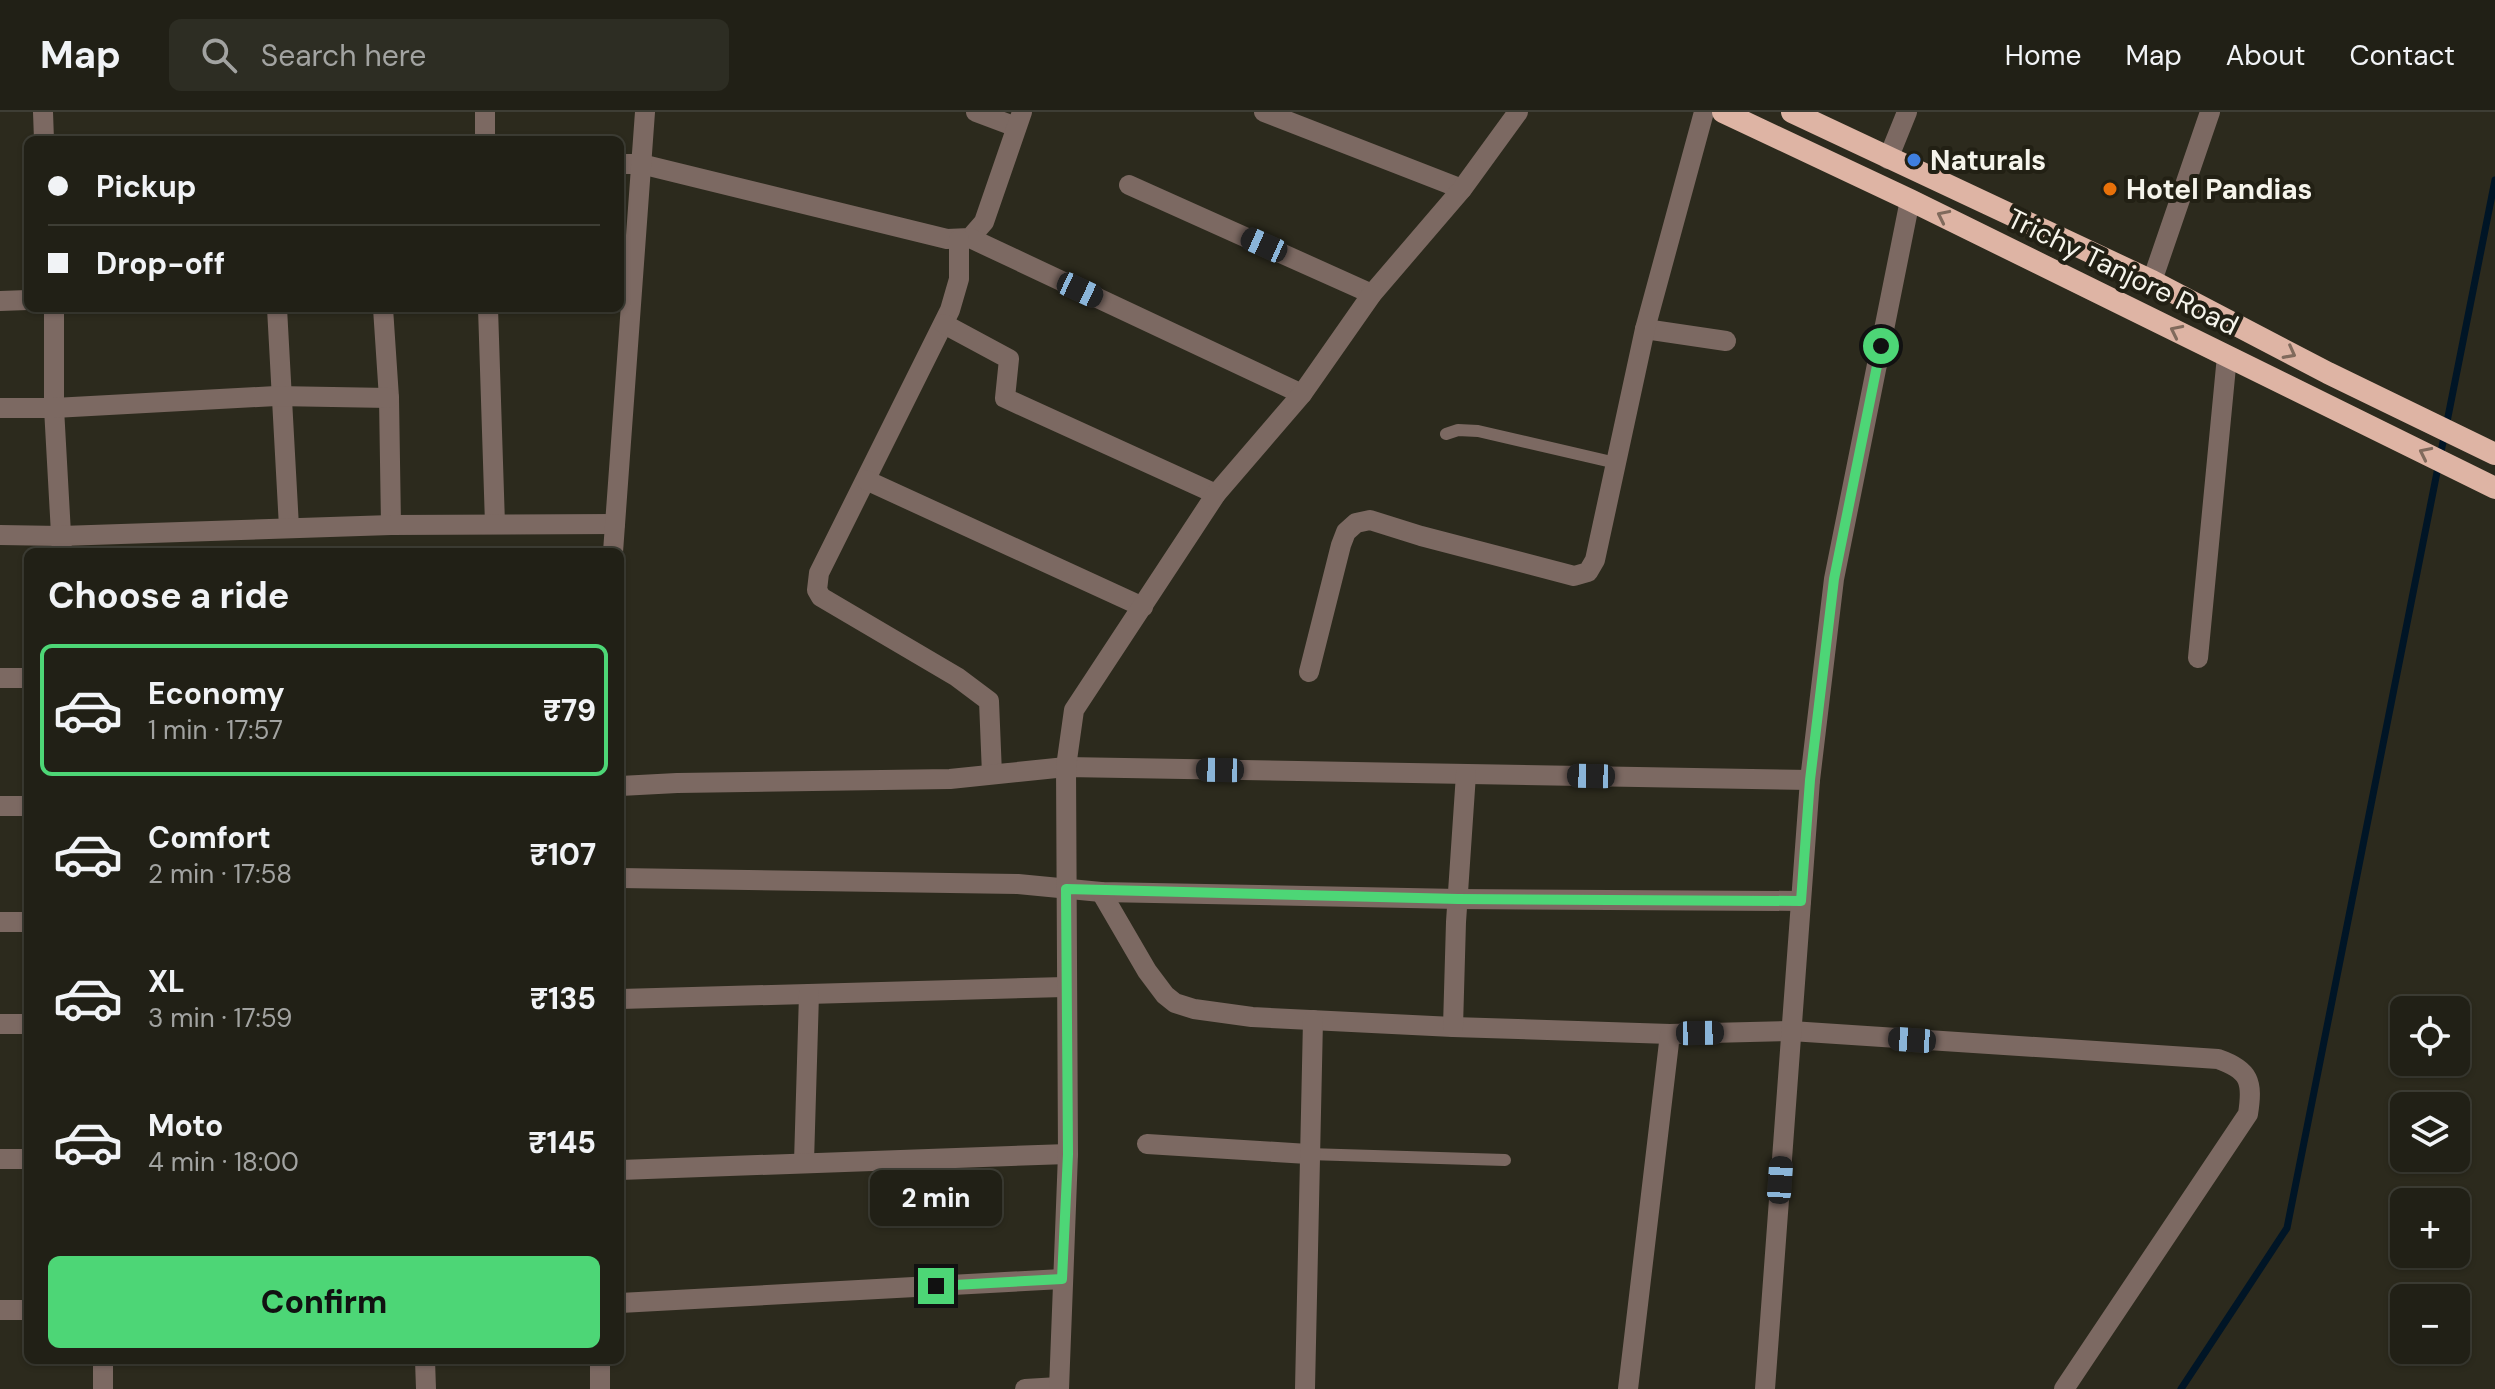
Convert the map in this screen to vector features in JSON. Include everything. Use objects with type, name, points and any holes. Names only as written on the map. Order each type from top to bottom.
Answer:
[{"type":"highway","name":"Trichy Tanjore Road","points":[[1723,112],[1910,200],[2495,488]]},
{"type":"highway","name":"Trichy Tanjore Road","points":[[1792,112],[2152,281],[2328,373],[2495,454]]},
{"type":"street","points":[[43,112],[44,136]]},
{"type":"street","points":[[485,112],[485,136]]},
{"type":"street","points":[[613,548],[627,262],[645,112]]},
{"type":"street","points":[[976,112],[1019,119],[984,222],[964,239],[959,279],[947,317],[819,573],[817,590],[821,597],[957,677],[989,701],[987,774]]},
{"type":"street","points":[[1264,112],[1462,189]]},
{"type":"street","points":[[1025,1389],[1059,1388],[1068,1154],[1066,767],[1074,710],[1216,494],[1302,394],[1372,294],[1462,189],[1518,112]]},
{"type":"street","points":[[1309,672],[1341,545],[1346,532],[1356,523],[1370,520],[1574,576],[1588,572],[1595,560],[1645,329],[1704,112]]},
{"type":"street","points":[[1888,159],[1907,112]]},
{"type":"street","points":[[2152,281],[2210,112]]},
{"type":"street","points":[[624,164],[641,164],[947,239],[964,239],[1302,394]]},
{"type":"street","points":[[1129,185],[1372,294]]},
{"type":"street","points":[[1765,1389],[1810,780],[1834,579],[1910,200]]},
{"type":"street","points":[[0,301],[24,300]]},
{"type":"street","points":[[54,312],[54,408],[61,544]]},
{"type":"street","points":[[277,312],[289,527]]},
{"type":"street","points":[[383,312],[389,398],[391,525]]},
{"type":"street","points":[[488,312],[495,524]]},
{"type":"street","points":[[947,317],[1009,359],[1005,398],[1216,494]]},
{"type":"street","points":[[1645,329],[1726,341]]},
{"type":"street","points":[[2198,658],[2227,356]]},
{"type":"street","points":[[0,408],[282,396],[389,398]]},
{"type":"street","points":[[866,480],[1143,607]]},
{"type":"street","points":[[0,535],[61,544],[289,527],[615,524]]},
{"type":"street","points":[[0,678],[24,678]]},
{"type":"street","points":[[624,786],[950,779],[1066,767],[1810,780]]},
{"type":"street","points":[[1453,1027],[1466,774]]},
{"type":"street","points":[[0,806],[24,806]]},
{"type":"street","points":[[624,878],[1018,884],[1101,892],[1458,899],[1801,901]]},
{"type":"street","points":[[1101,892],[1147,971],[1175,1003],[1194,1009],[1252,1017],[1453,1027],[1670,1034],[1791,1031],[2218,1059],[2236,1065],[2248,1078],[2251,1097],[2248,1114],[2064,1389]]},
{"type":"street","points":[[0,922],[24,922]]},
{"type":"street","points":[[624,999],[1065,987]]},
{"type":"street","points":[[804,1162],[809,994]]},
{"type":"street","points":[[1305,1389],[1313,1020]]},
{"type":"street","points":[[0,1024],[24,1024]]},
{"type":"street","points":[[1628,1389],[1670,1034]]},
{"type":"street","points":[[1147,1144],[1308,1154]]},
{"type":"street","points":[[624,1170],[1068,1154]]},
{"type":"street","points":[[0,1159],[24,1159]]},
{"type":"street","points":[[624,1303],[1062,1279]]},
{"type":"street","points":[[0,1310],[24,1310]]},
{"type":"street","points":[[103,1364],[103,1389]]},
{"type":"street","points":[[425,1364],[426,1389]]},
{"type":"street","points":[[600,1364],[600,1389]]},
{"type":"lane","points":[[1446,434],[1458,430],[1478,431],[1616,463]]},
{"type":"lane","points":[[1308,1154],[1505,1160]]},
{"type":"waterway","points":[[2181,1389],[2287,1228],[2495,180]]},
{"type":"place","name":"Naturals","points":[[1914,160]]},
{"type":"place","name":"Hotel Pandias","points":[[2110,189]]},
{"type":"route","points":[[936,1286],[1062,1279],[1068,1154],[1066,889],[1458,899],[1801,901],[1810,780],[1834,579],[1881,346]]}]
